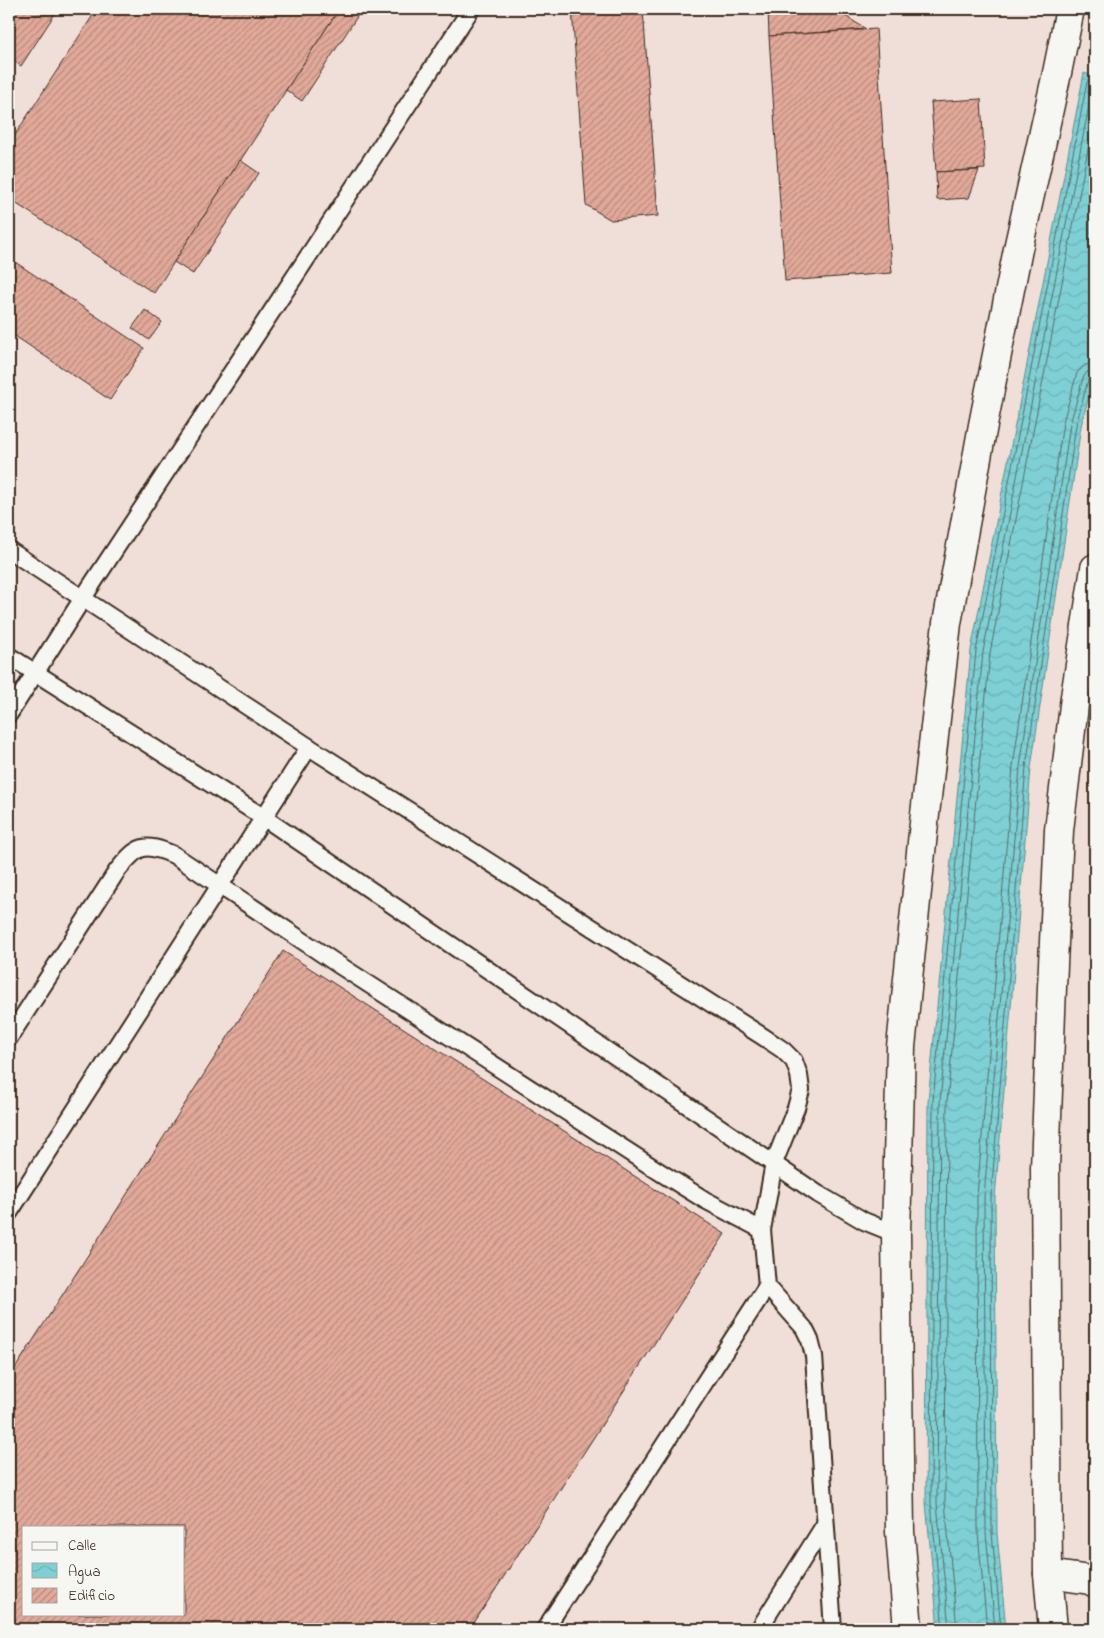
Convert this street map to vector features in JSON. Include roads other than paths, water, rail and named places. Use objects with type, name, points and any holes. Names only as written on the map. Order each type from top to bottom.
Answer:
[{"type":"street","points":[[908,1629],[900,1532],[896,1234],[901,1047],[947,623],[983,425],[1018,249],[1070,9]]},
{"type":"street","points":[[1053,1629],[1048,1574],[1045,1168],[1052,987],[1059,830],[1075,697],[1095,568]]},
{"type":"street","points":[[1048,1574],[1090,1580],[1095,1583]]},
{"type":"lane","points":[[9,714],[83,598],[471,9]]},
{"type":"lane","points":[[9,550],[309,747],[783,1050],[794,1061],[799,1075],[800,1090],[796,1108],[774,1163],[762,1230],[767,1286],[804,1328],[810,1340],[814,1356],[833,1629]]},
{"type":"lane","points":[[9,656],[263,817],[840,1208],[864,1221],[896,1234]]},
{"type":"lane","points":[[9,1213],[309,747]]},
{"type":"lane","points":[[9,1038],[117,871],[131,853],[143,847],[157,848],[174,855],[339,965],[704,1200],[762,1230]]},
{"type":"lane","points":[[545,1629],[767,1286]]},
{"type":"lane","points":[[758,1629],[825,1524]]},
{"type":"water","points":[[1084,73],[1095,77],[1095,373],[1081,426],[1031,768],[995,1198],[997,1533],[1006,1629],[938,1629],[926,1503],[928,1101],[971,650]]}]
